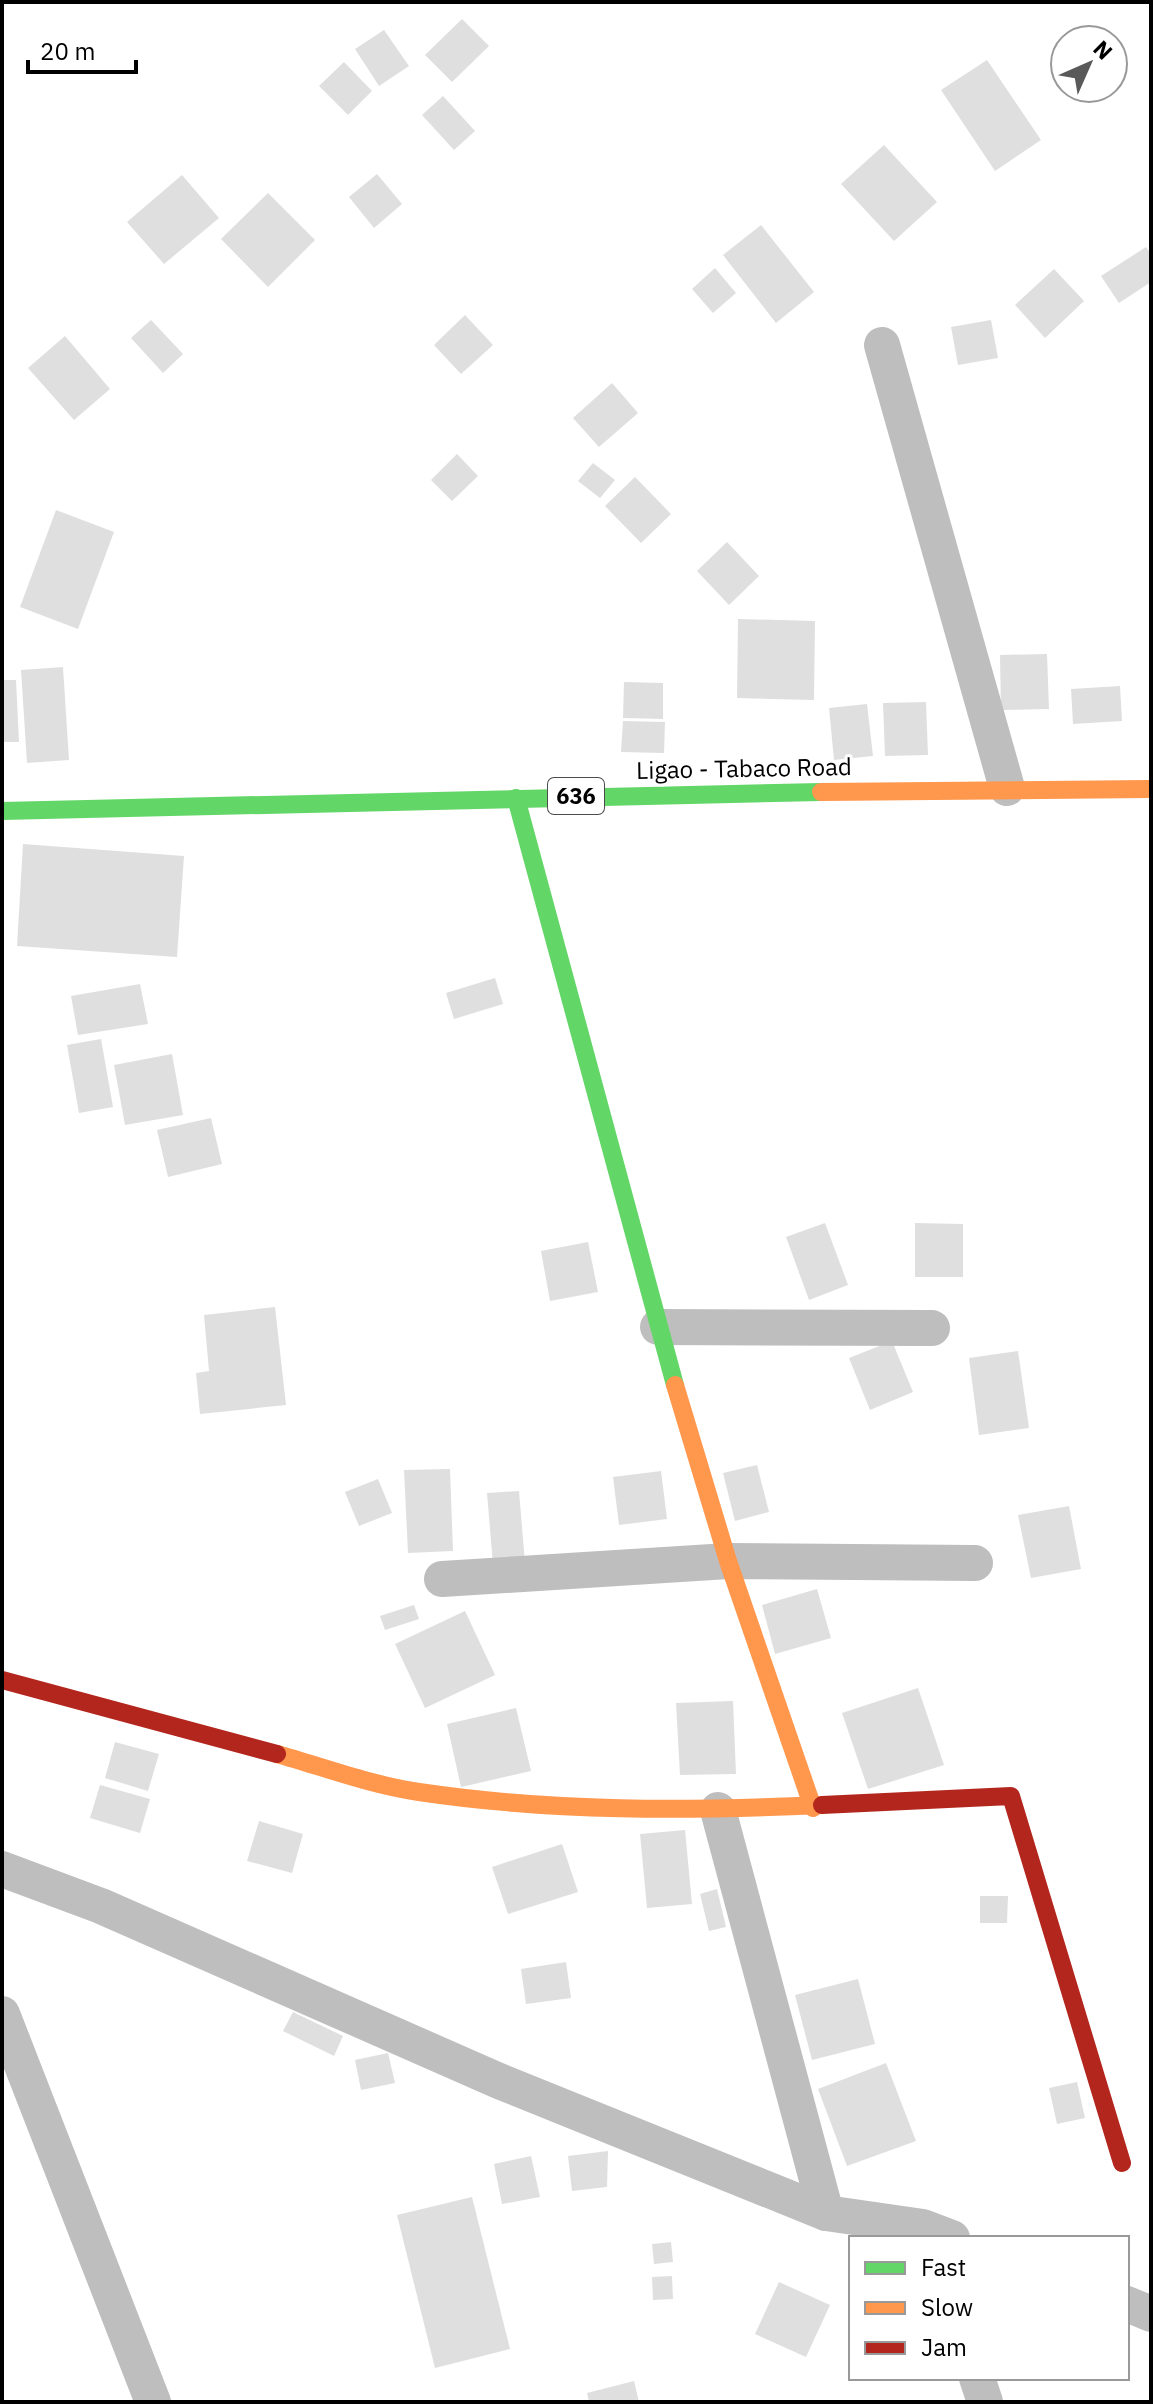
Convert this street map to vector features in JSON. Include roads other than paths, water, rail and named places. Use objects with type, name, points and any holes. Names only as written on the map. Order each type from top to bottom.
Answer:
[{"type":"street","points":[[882,345],[1007,788]]},
{"type":"street","name":"Ligao - Tabaco Road","points":[[2,811],[1007,788],[1151,789]]},
{"type":"street","points":[[516,798],[658,1327],[728,1561],[813,1808]]},
{"type":"street","points":[[658,1327],[932,1328]]},
{"type":"street","points":[[442,1579],[728,1561],[975,1563]]},
{"type":"street","points":[[2,1680],[416,1792],[588,1809],[718,1810],[813,1808],[1011,1796],[1122,2163]]},
{"type":"street","points":[[718,1810],[826,2213]]},
{"type":"street","points":[[2,1869],[101,1906],[499,2081],[826,2213],[934,2234]]},
{"type":"street","points":[[2,2014],[153,2402]]},
{"type":"street","points":[[1129,2305],[1151,2314]]},
{"type":"street","points":[[978,2380],[985,2402]]}]
